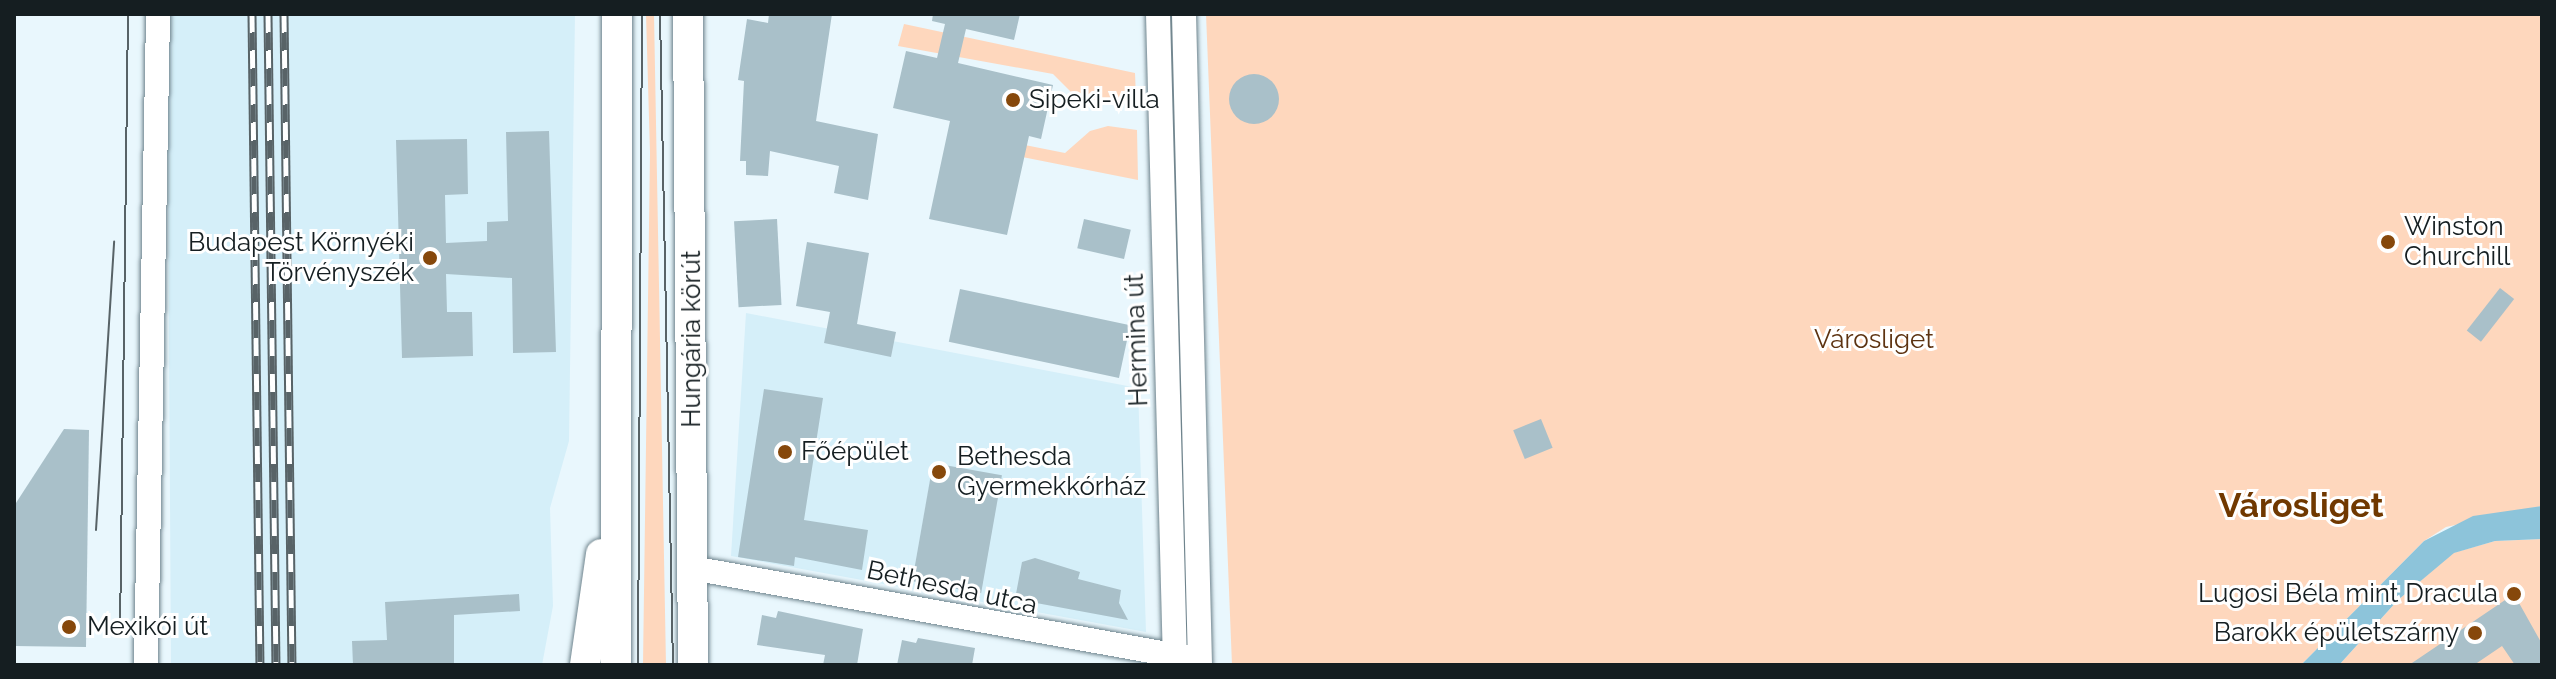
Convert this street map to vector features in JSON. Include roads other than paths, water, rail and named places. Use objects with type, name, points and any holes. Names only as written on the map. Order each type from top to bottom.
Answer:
[{"type":"main road","points":[[616,665],[617,14]]},
{"type":"main road","name":"Hungária körút","points":[[688,14],[693,665]]},
{"type":"main road","points":[[585,665],[616,445]]},
{"type":"main road","points":[[692,578],[710,665]]},
{"type":"street","points":[[146,665],[158,14]]},
{"type":"street","name":"Hermina út","points":[[1158,14],[1175,662]]},
{"type":"street","name":"Hermina út","points":[[1184,14],[1200,661]]},
{"type":"street","name":"Bethesda utca","points":[[692,578],[1175,662],[1200,661]]},
{"type":"water","points":[[2542,506],[2542,539],[2495,541],[2454,553],[2398,600],[2339,665],[2301,665],[2424,541],[2473,516]]},
{"type":"tram line","points":[[120,632],[128,14]]},
{"type":"tram line","points":[[638,665],[642,14]]},
{"type":"tram line","points":[[660,14],[673,665]]},
{"type":"tram line","points":[[96,530],[114,242]]},
{"type":"railway","points":[[252,14],[260,665]]},
{"type":"railway","points":[[268,14],[276,665]]},
{"type":"railway","points":[[284,14],[292,665]]},
{"type":"place","name":"Sipeki-villa","points":[[1013,100]]},
{"type":"place","name":"Winston Churchill","points":[[2388,242]]},
{"type":"place","name":"Budapest Környéki Törvényszék","points":[[430,258]]},
{"type":"place","name":"Főépület","points":[[785,452]]},
{"type":"place","name":"Bethesda Gyermekkórház","points":[[939,472]]},
{"type":"place","name":"Lugosi Béla mint Dracula","points":[[2514,594]]},
{"type":"place","name":"Mexikói út","points":[[69,627]]},
{"type":"place","name":"Barokk épületszárny","points":[[2475,633]]},
{"type":"district","name":"Városliget","points":[[2301,506]]}]
